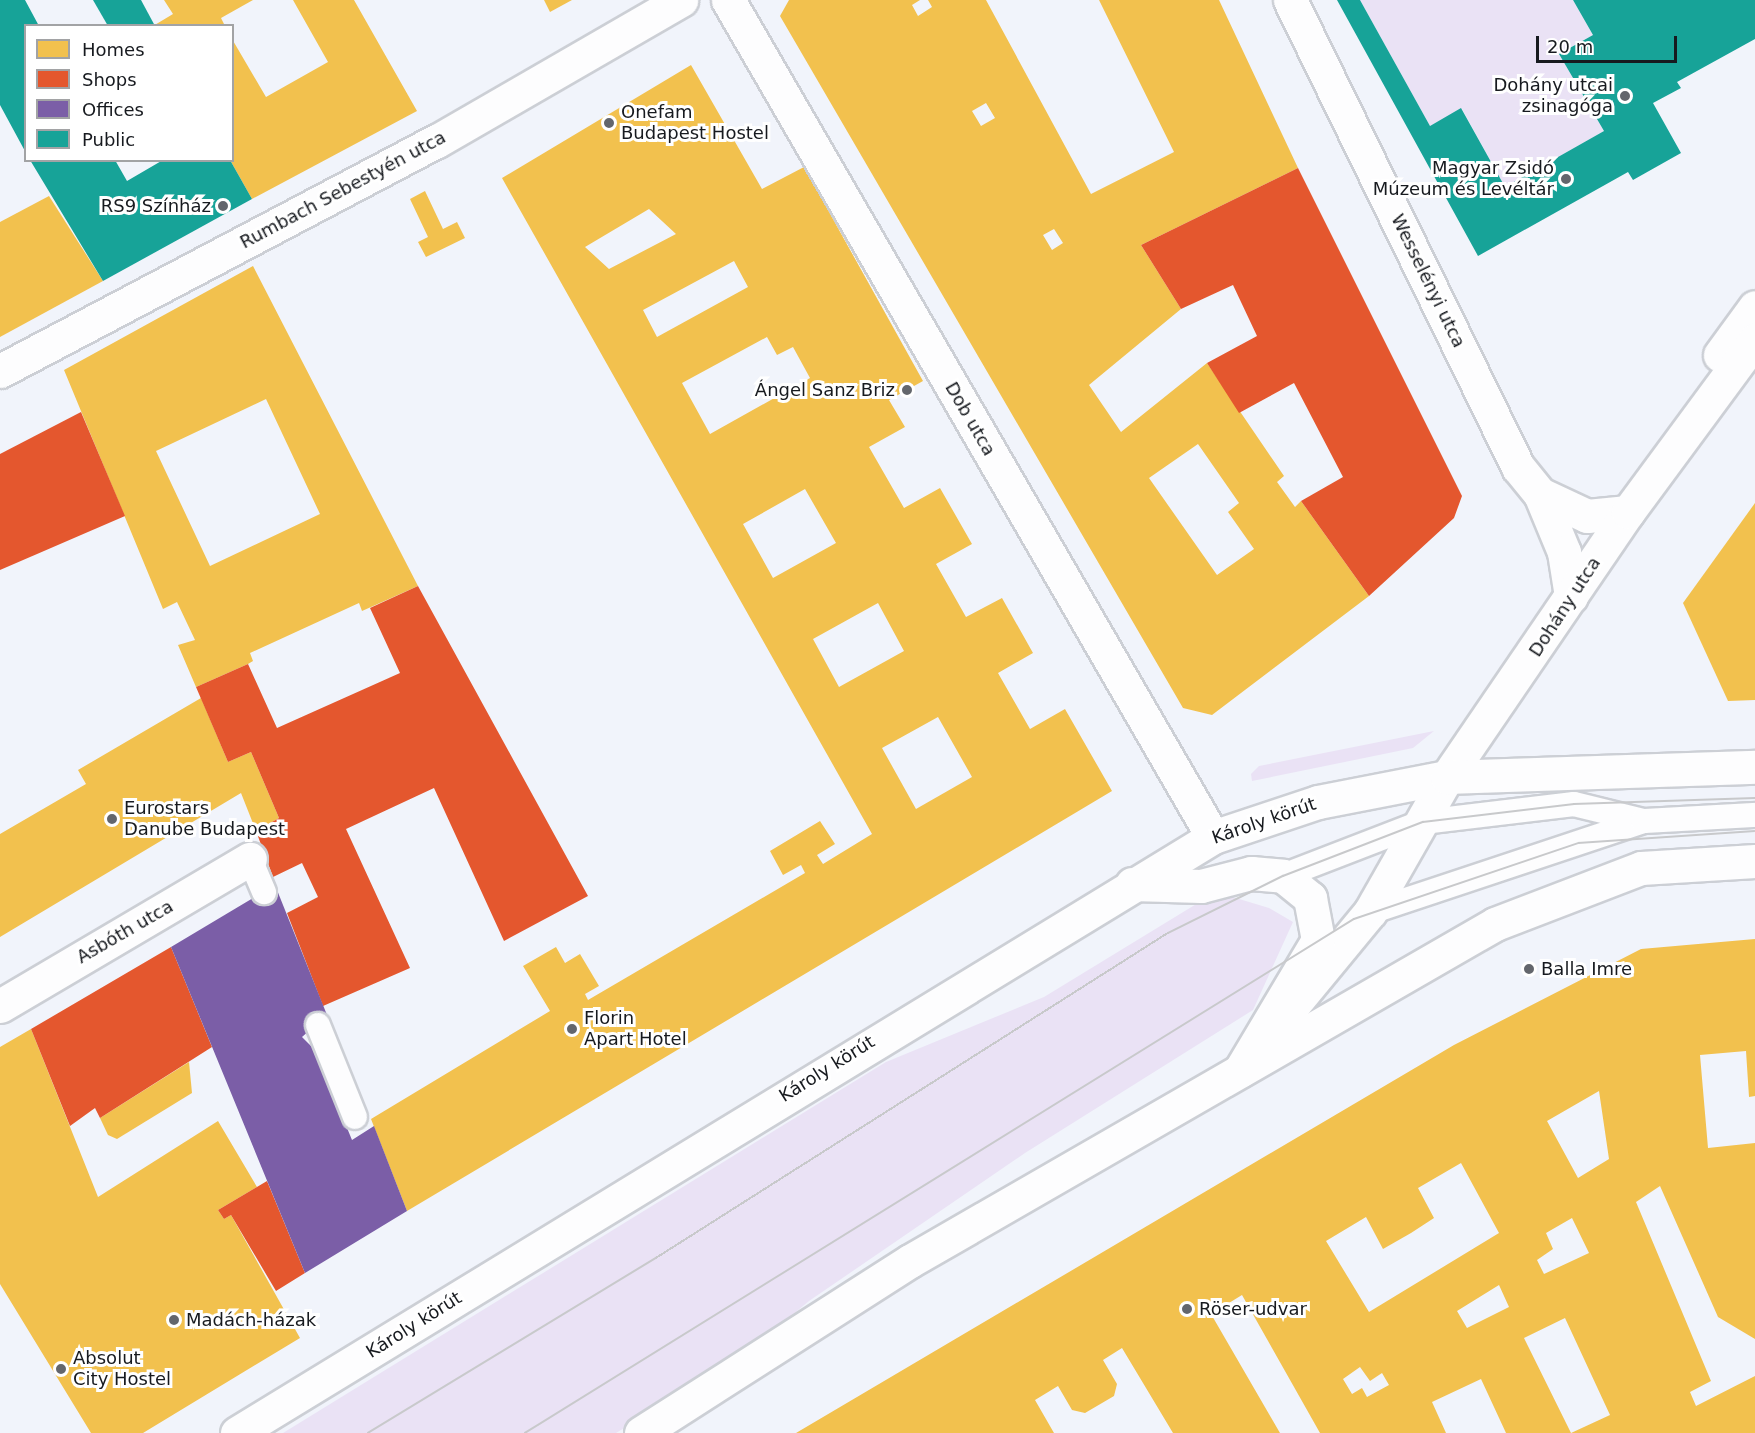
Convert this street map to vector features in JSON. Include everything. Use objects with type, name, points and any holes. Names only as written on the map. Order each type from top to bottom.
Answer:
[{"type":"street","name":"Rumbach Sebestyén utca","points":[[0,371],[437,141],[681,0]]},
{"type":"street","name":"Dob utca","points":[[728,0],[1213,837]]},
{"type":"street","name":"Wesselényi utca","points":[[1290,0],[1518,467],[1540,494],[1564,552],[1571,596]]},
{"type":"street","name":"Dohány utca","points":[[1683,437],[1694,390],[1755,307]]},
{"type":"street","name":"Dohány utca","points":[[1447,777],[1628,512],[1755,340]]},
{"type":"street","name":"Wesselényi utca","points":[[1540,494],[1587,516],[1628,512]]},
{"type":"street","name":"Károly körút","points":[[237,1433],[1132,884],[1213,837],[1317,801],[1447,777],[1755,768]]},
{"type":"street","points":[[1239,1072],[1370,912],[1447,777]]},
{"type":"street","name":"Asbóth utca","points":[[0,1006],[250,859]]},
{"type":"street","points":[[641,1433],[910,1261],[1494,924],[1641,868],[1755,861]]},
{"type":"street","points":[[1132,884],[1201,886],[1251,873],[1283,876],[1310,897],[1318,940],[1239,1072]]},
{"type":"lane","points":[[1283,876],[1423,822],[1574,804],[1642,821]]},
{"type":"lane","points":[[1370,912],[1642,821],[1755,815]]},
{"type":"lane","points":[[250,859],[264,892]]},
{"type":"lane","points":[[318,1025],[355,1117]]},
{"type":"shaded area","points":[[1360,0],[1573,0],[1593,35],[1559,54],[1604,131],[1505,187],[1462,109],[1430,126]]},
{"type":"shaded area","points":[[1434,731],[1413,748],[1252,781],[1251,774],[1259,766]]},
{"type":"shaded area","points":[[1216,892],[1269,908],[1293,922],[1253,1010],[1025,1153],[809,1301],[743,1356],[616,1433],[283,1433],[886,1062],[1044,997]]},
{"type":"building: Homes","points":[[164,0],[253,0],[221,18],[224,24],[156,24],[173,14]]},
{"type":"building: Homes","points":[[293,0],[354,0],[417,111],[252,199],[231,162],[234,162],[234,42],[266,97],[328,62]]},
{"type":"building: Homes","points":[[544,0],[572,0],[550,12]]},
{"type":"building: Homes","points":[[789,0],[920,0],[912,5],[918,16],[932,7],[928,0],[986,0],[1091,194],[1174,152],[1099,0],[1219,0],[1298,168],[1141,245],[1181,309],[1089,385],[1121,432],[1207,363],[1284,476],[1277,482],[1295,507],[1301,501],[1369,596],[1212,715],[1183,708],[780,16]],"holes":[[[986,103],[995,118],[981,126],[972,111]],[[1054,229],[1063,243],[1052,250],[1043,235]],[[1198,444],[1239,503],[1228,512],[1254,549],[1217,575],[1149,478]]]},
{"type":"building: Homes","points":[[691,65],[762,189],[804,167],[923,381],[889,400],[905,427],[869,447],[904,508],[940,488],[972,544],[936,564],[966,617],[1002,598],[1033,653],[998,673],[1030,729],[1065,709],[1112,791],[407,1211],[371,1119],[550,1011],[523,966],[556,947],[565,963],[580,954],[599,986],[585,994],[588,1000],[805,873],[801,865],[783,875],[770,851],[820,821],[835,844],[817,855],[823,864],[872,834],[502,178]],"holes":[[[649,209],[676,234],[609,269],[585,247]],[[734,261],[748,287],[657,337],[643,310]],[[767,337],[777,355],[793,347],[810,378],[710,434],[682,383]],[[805,489],[836,543],[773,578],[743,524]],[[878,603],[904,651],[839,687],[813,639]],[[938,717],[972,777],[916,809],[882,748]]]},
{"type":"building: Homes","points":[[425,191],[443,229],[457,222],[465,238],[426,257],[418,242],[428,237],[410,199]]},
{"type":"building: Homes","points":[[49,196],[103,281],[0,337],[0,222]]},
{"type":"building: Homes","points":[[253,266],[418,586],[362,611],[359,603],[250,653],[253,661],[196,687],[178,645],[195,640],[177,602],[163,609],[64,370]],"holes":[[[266,399],[320,514],[210,566],[156,451]]]},
{"type":"building: Homes","points":[[1755,503],[1755,700],[1728,701],[1683,603]]},
{"type":"building: Homes","name":"Eurostars Danube Budapest","points":[[201,698],[228,762],[251,752],[279,818],[256,831],[241,793],[0,937],[0,834],[86,784],[78,770]]},
{"type":"building: Homes","points":[[1755,939],[1755,1096],[1749,1097],[1746,1051],[1700,1055],[1708,1148],[1755,1143],[1755,1339],[1718,1317],[1660,1186],[1636,1202],[1711,1381],[1690,1392],[1696,1406],[1755,1376],[1755,1433],[1571,1433],[1506,1433],[1481,1379],[1432,1402],[1446,1433],[1320,1433],[1242,1295],[1211,1314],[1280,1433],[1173,1433],[1122,1348],[1103,1360],[1117,1384],[1114,1396],[1085,1413],[1072,1410],[1058,1386],[1035,1400],[1054,1433],[796,1433],[1454,1045],[1641,949]],"holes":[[[1599,1091],[1609,1159],[1578,1178],[1547,1121]],[[1461,1163],[1499,1233],[1369,1312],[1326,1241],[1366,1217],[1383,1249],[1434,1218],[1418,1188]],[[1572,1218],[1589,1253],[1544,1274],[1537,1260],[1553,1249],[1546,1233]],[[1499,1285],[1509,1307],[1467,1328],[1457,1311]],[[1565,1318],[1610,1415],[1571,1433],[1524,1338]],[[1360,1367],[1370,1381],[1382,1373],[1389,1385],[1367,1397],[1362,1388],[1352,1394],[1343,1379]]]},
{"type":"building: Homes","points":[[31,1029],[98,1197],[218,1121],[257,1187],[218,1210],[224,1219],[231,1215],[300,1338],[143,1433],[91,1433],[0,1284],[0,1047]]},
{"type":"building: Homes","points":[[189,1062],[192,1093],[117,1139],[108,1135],[100,1118]]},
{"type":"building: Shops","points":[[1298,168],[1462,496],[1454,518],[1369,596],[1301,501],[1343,477],[1294,383],[1239,413],[1207,363],[1257,336],[1233,285],[1181,309],[1141,245]]},
{"type":"building: Shops","points":[[81,412],[125,516],[0,570],[0,454]]},
{"type":"building: Shops","points":[[418,586],[588,896],[504,941],[434,788],[346,829],[410,968],[323,1006],[287,913],[318,897],[302,863],[273,877],[256,831],[279,818],[251,752],[228,762],[196,687],[248,664],[277,728],[400,673],[370,608]]},
{"type":"building: Shops","points":[[171,947],[212,1047],[100,1118],[95,1108],[70,1126],[31,1029]]},
{"type":"building: Shops","points":[[267,1181],[305,1273],[276,1291],[231,1215],[224,1219],[218,1210]]},
{"type":"building: Offices","points":[[275,885],[327,1015],[302,1037],[315,1050],[352,1140],[374,1126],[407,1211],[305,1273],[171,947]]},
{"type":"building: Public","points":[[0,0],[25,0],[38,24],[24,24],[24,149],[0,105]]},
{"type":"building: Public","points":[[93,0],[141,0],[154,24],[107,24]]},
{"type":"building: Public","points":[[1337,0],[1360,0],[1430,126],[1461,108],[1505,187],[1604,131],[1559,54],[1593,35],[1573,0],[1755,0],[1755,39],[1677,82],[1681,88],[1653,103],[1681,153],[1633,180],[1628,172],[1478,256]]},
{"type":"building: Public","points":[[31,162],[116,162],[127,181],[160,162],[231,162],[252,199],[103,281]]},
{"type":"tram line","points":[[368,1433],[656,1258],[1168,933],[1283,876],[1423,822],[1574,804],[1755,798]]},
{"type":"tram line","points":[[525,1433],[1354,919],[1579,843],[1755,831]]},
{"type":"place","name":"Dohány utcai zsinagóga","points":[[1625,96]]},
{"type":"place","name":"Onefam Budapest Hostel","points":[[609,123]]},
{"type":"place","name":"Magyar Zsidó Múzeum és Levéltár","points":[[1566,179]]},
{"type":"place","name":"RS9 Színház","points":[[223,206]]},
{"type":"place","name":"Ángel Sanz Briz","points":[[907,390]]},
{"type":"place","name":"Eurostars Danube Budapest","points":[[112,819]]},
{"type":"place","name":"Balla Imre","points":[[1529,969]]},
{"type":"place","name":"Florin Apart Hotel","points":[[572,1029]]},
{"type":"place","name":"Röser-udvar","points":[[1187,1309]]},
{"type":"place","name":"Madách-házak","points":[[174,1320]]},
{"type":"place","name":"Absolut City Hostel","points":[[61,1369]]}]
